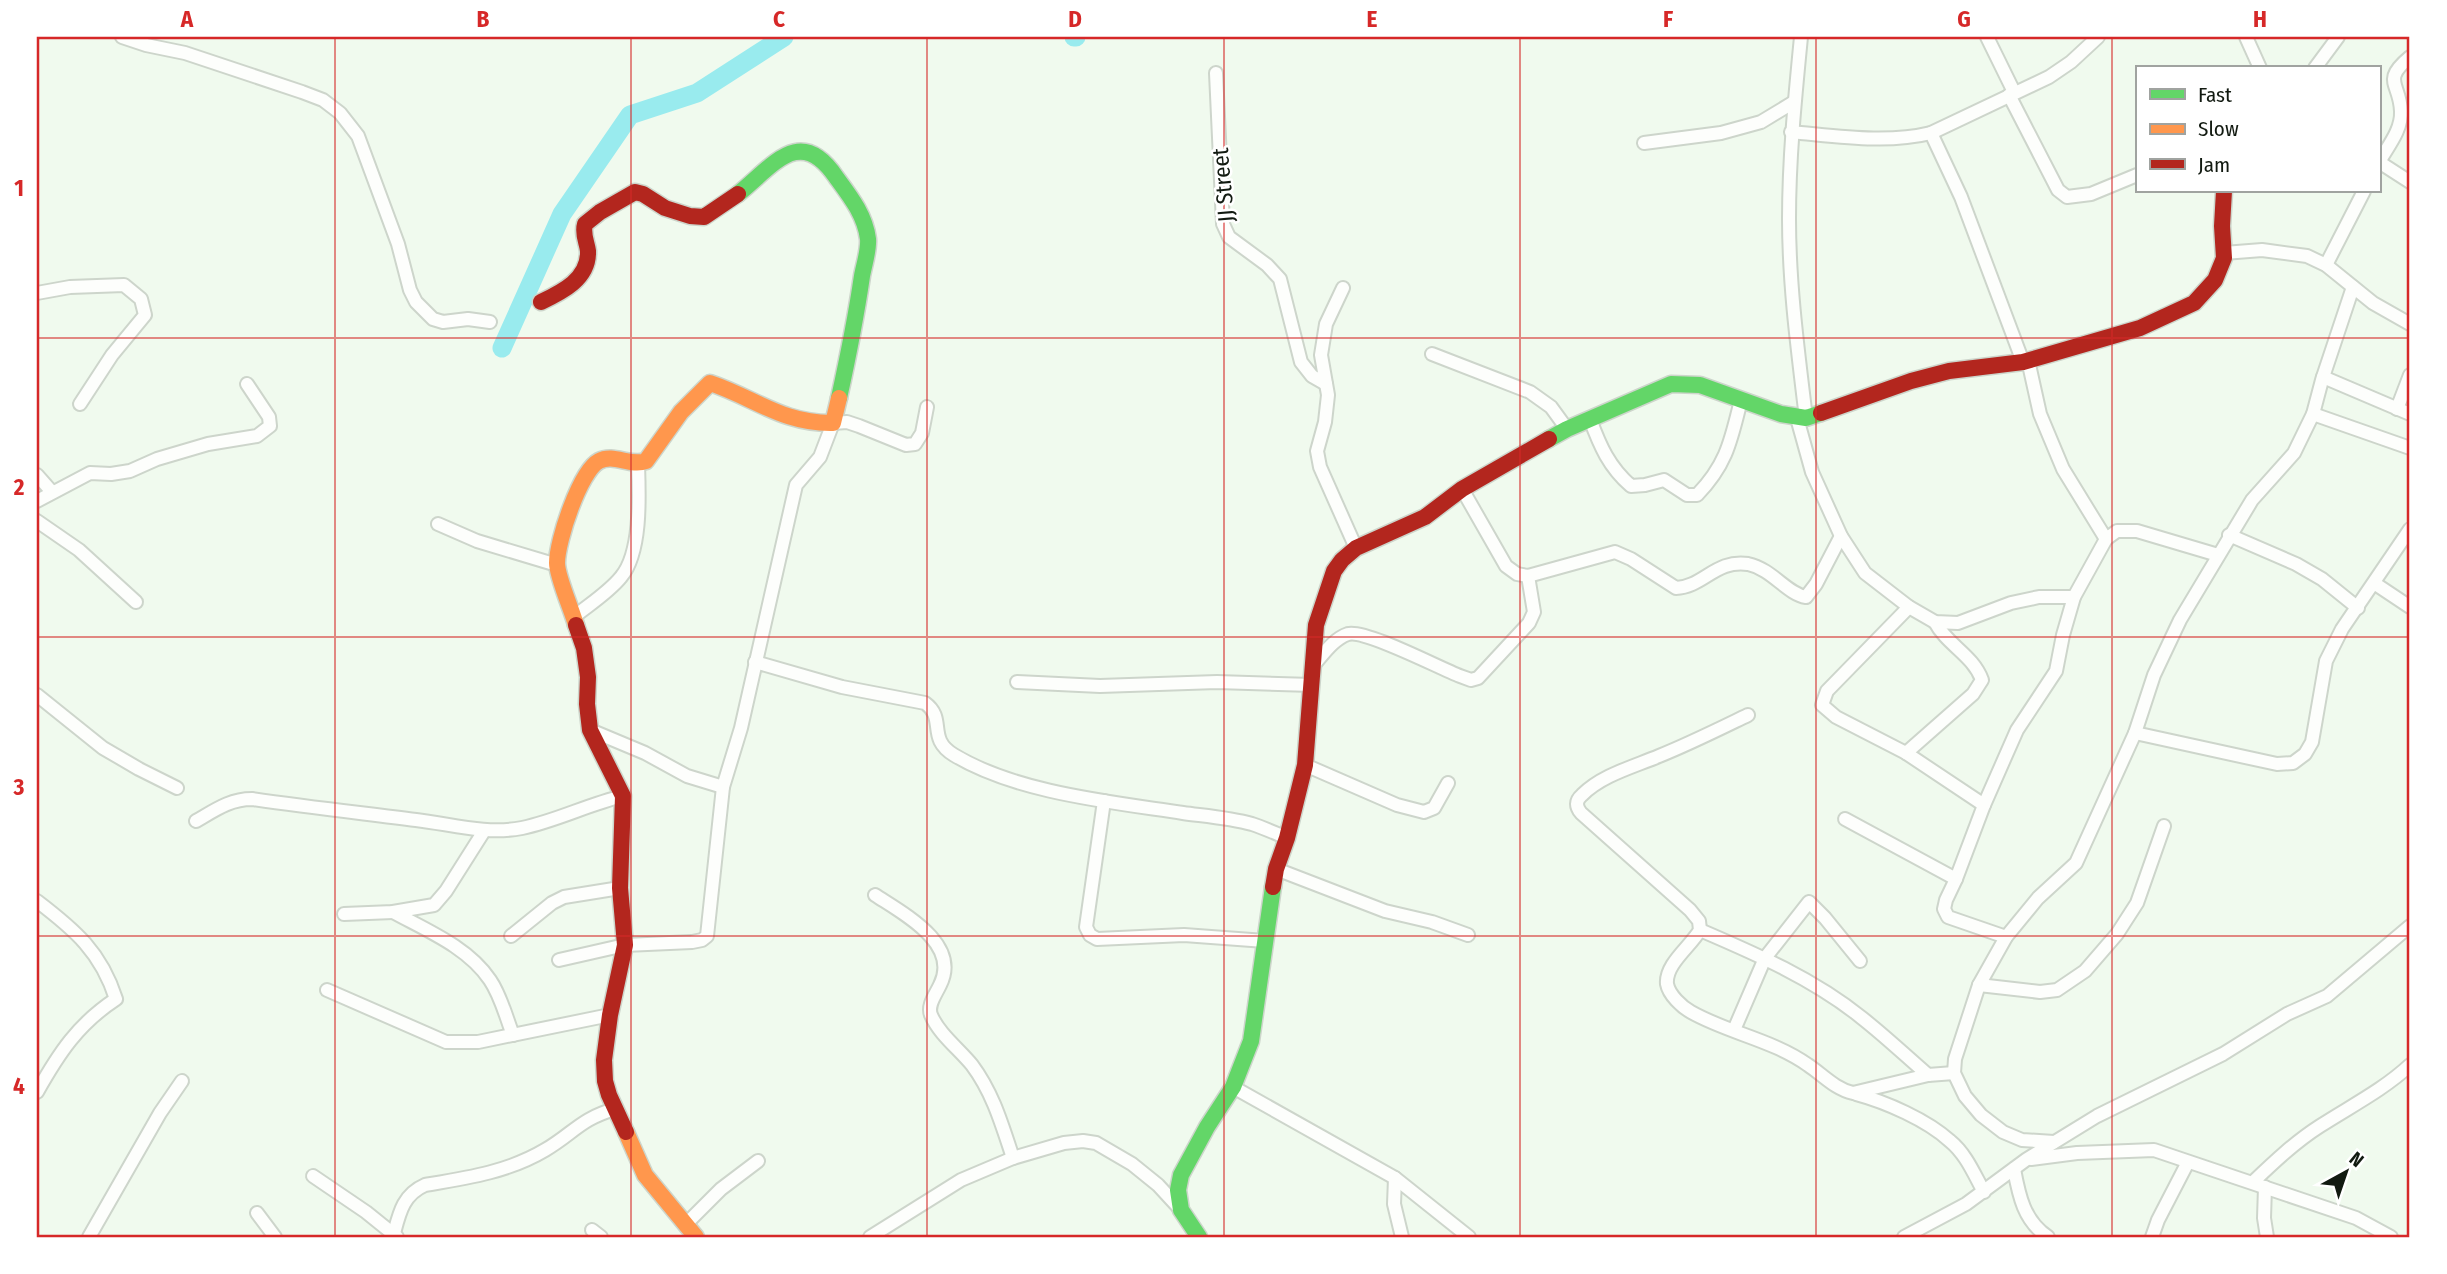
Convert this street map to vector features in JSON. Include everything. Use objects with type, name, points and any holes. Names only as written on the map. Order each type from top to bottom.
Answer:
[{"type":"street","points":[[122,37],[195,56],[303,92],[323,100],[340,113],[358,136],[398,244],[416,302],[433,319],[443,322],[468,319],[490,322]]},
{"type":"street","points":[[1801,37],[1791,132],[1789,222],[1801,418],[1812,471],[1841,536],[1865,573],[1909,607],[1935,622],[1946,638],[1972,662],[1982,680],[1973,694],[1906,753]]},
{"type":"street","points":[[1987,37],[2058,191],[2067,197],[2091,194],[2136,175]]},
{"type":"street","points":[[1791,132],[1882,139],[1931,133],[2049,77],[2071,62],[2098,37]]},
{"type":"street","points":[[2246,37],[2259,66]]},
{"type":"street","points":[[2316,66],[2338,37]]},
{"type":"street","points":[[2380,160],[2399,130],[2402,110],[2394,76],[2398,67],[2410,57]]},
{"type":"street","name":"JJ Street","points":[[1216,74],[1223,224],[1229,237],[1267,265],[1280,279],[1301,362],[1312,376],[1326,384]]},
{"type":"street","points":[[1644,144],[1721,132],[1761,122],[1794,102]]},
{"type":"street","points":[[1931,133],[1953,177],[2026,361],[2040,414],[2063,469],[2106,539]]},
{"type":"street","points":[[541,302],[568,288],[582,274],[589,258],[583,231],[585,224],[598,213],[635,192],[665,208],[704,217],[739,193],[784,156],[794,152],[807,151],[817,155],[828,165],[860,211],[868,240],[855,324],[833,423],[820,457],[796,485],[741,728],[723,787],[710,896],[710,928],[707,936],[692,942],[625,945],[559,960]]},
{"type":"street","points":[[2380,163],[2410,182]]},
{"type":"street","points":[[1181,1210],[1178,1190],[1181,1175],[1233,1087],[1251,1041],[1276,869],[1287,838],[1305,765],[1316,625],[1334,571],[1342,560],[1356,548],[1425,517],[1462,489],[1567,429],[1671,384],[1700,385],[1780,414],[1801,418],[1911,380],[1949,371],[2026,361],[2140,328],[2194,303],[2215,280],[2224,258],[2224,192]]},
{"type":"street","points":[[2326,265],[2363,192]]},
{"type":"street","points":[[2224,253],[2262,250],[2307,256],[2326,265],[2382,309],[2410,324]]},
{"type":"street","points":[[37,293],[70,287],[124,285],[141,299],[145,315],[112,355],[80,404]]},
{"type":"street","points":[[1343,288],[1326,324],[1321,355],[1328,395],[1325,422],[1317,451],[1320,467],[1356,548]]},
{"type":"street","points":[[2054,1142],[2022,1140],[2003,1132],[1981,1115],[1965,1096],[1954,1073],[1955,1059],[1979,985],[2006,937],[2038,898],[2076,863],[2135,733],[2154,675],[2180,620],[2252,500],[2294,453],[2313,414],[2353,288]]},
{"type":"street","points":[[1432,354],[1530,392],[1551,407],[1567,429]]},
{"type":"street","points":[[2397,409],[2410,375]]},
{"type":"street","points":[[2323,377],[2410,414]]},
{"type":"street","points":[[37,501],[90,473],[130,471],[208,444],[257,436],[270,426],[269,417],[247,383]]},
{"type":"street","points":[[758,1161],[720,1189],[691,1231],[645,1175],[615,1110],[605,1081],[604,1060],[610,1015],[625,945],[620,888],[623,796],[590,730],[584,648],[557,565],[563,528],[588,470],[599,461],[609,458],[638,464],[646,461],[681,412],[710,383],[726,387],[782,417],[803,424],[847,422],[906,445],[919,441],[927,407]]},
{"type":"street","points":[[1590,419],[1601,449],[1615,472],[1631,486],[1664,480],[1688,495],[1697,495],[1715,477],[1728,450],[1741,400]]},
{"type":"street","points":[[2313,414],[2410,449]]},
{"type":"street","points":[[575,616],[622,576],[631,558],[640,512],[638,464]]},
{"type":"street","points":[[37,475],[52,492]]},
{"type":"street","points":[[1462,489],[1506,566],[1517,574],[1528,576],[1615,552],[1632,559],[1676,588],[1693,584],[1712,571],[1733,564],[1750,565],[1776,577],[1796,594],[1805,597],[1816,584],[1841,536]]},
{"type":"street","points":[[37,521],[79,550],[136,602]]},
{"type":"street","points":[[438,524],[477,541],[557,565]]},
{"type":"street","points":[[2135,733],[2277,764],[2293,763],[2305,754],[2312,742],[2326,661],[2342,629],[2410,529]]},
{"type":"street","points":[[2006,937],[1948,917],[1944,909],[1946,900],[2017,730],[2056,671],[2074,597],[2106,539],[2117,531],[2137,531],[2218,555]]},
{"type":"street","points":[[2229,535],[2296,564],[2322,579],[2358,608]]},
{"type":"street","points":[[1312,668],[1333,643],[1347,634],[1357,633],[1374,637],[1460,676],[1471,680],[1478,678],[1528,623],[1534,612],[1528,576]]},
{"type":"street","points":[[2374,583],[2410,607]]},
{"type":"street","points":[[1935,622],[1958,623],[2011,603],[2039,597],[2074,597]]},
{"type":"street","points":[[1909,607],[1827,691],[1822,705],[1836,717],[1906,753],[1984,805]]},
{"type":"street","points":[[755,662],[842,687],[925,703],[932,708],[936,716],[939,742],[944,748],[985,771],[1043,788],[1104,801],[1250,824],[1287,838]]},
{"type":"street","points":[[1017,682],[1100,686],[1217,682],[1312,685]]},
{"type":"street","points":[[37,695],[103,748],[177,788]]},
{"type":"street","points":[[1748,715],[1611,775],[1581,795],[1577,807],[1581,814],[1690,910],[1699,921],[1700,930],[1668,976],[1667,987],[1675,999],[1690,1012],[1765,1042],[1807,1064],[1845,1091],[1880,1100],[1950,1140],[1964,1156],[1984,1192]]},
{"type":"street","points":[[590,730],[638,750],[687,776],[723,787]]},
{"type":"street","points":[[1305,765],[1397,804],[1424,812],[1434,808],[1448,783]]},
{"type":"street","points":[[196,821],[228,802],[252,799],[484,831],[521,828],[623,796]]},
{"type":"street","points":[[1104,801],[1086,928],[1090,935],[1097,939],[1184,935],[1265,941]]},
{"type":"street","points":[[1845,819],[1956,879]]},
{"type":"street","points":[[1979,985],[2040,992],[2057,990],[2085,971],[2118,934],[2137,903],[2164,826]]},
{"type":"street","points":[[344,915],[393,912],[434,905],[446,891],[484,831]]},
{"type":"street","points":[[1276,869],[1385,911],[1432,922],[1468,935]]},
{"type":"street","points":[[511,936],[552,903],[564,897],[620,888]]},
{"type":"street","points":[[875,895],[914,921],[942,952],[946,974],[930,1004],[930,1011],[940,1029],[987,1087],[996,1105],[1013,1158]]},
{"type":"street","points":[[37,901],[87,943],[109,977],[116,999],[98,1011],[64,1046],[37,1092]]},
{"type":"street","points":[[1734,1030],[1765,958],[1809,902],[1860,961]]},
{"type":"street","points":[[393,912],[438,936],[480,967],[496,991],[513,1035]]},
{"type":"street","points":[[1904,1237],[1984,1192],[2027,1159],[2097,1116],[2222,1054],[2287,1014],[2327,996],[2410,926]]},
{"type":"street","points":[[1700,930],[1765,958],[1811,983],[1861,1017],[1928,1075]]},
{"type":"street","points":[[327,990],[446,1042],[478,1042],[610,1015]]},
{"type":"street","points":[[2253,1182],[2286,1151],[2320,1126],[2371,1096],[2410,1065]]},
{"type":"street","points":[[1853,1093],[1928,1075],[1954,1073]]},
{"type":"street","points":[[89,1237],[160,1113],[182,1081]]},
{"type":"street","points":[[1233,1087],[1395,1178],[1469,1237]]},
{"type":"street","points":[[395,1236],[398,1215],[404,1201],[414,1189],[506,1169],[546,1149],[584,1120],[615,1110]]},
{"type":"street","points":[[870,1237],[947,1187],[1013,1158],[1064,1143],[1096,1143],[1132,1164],[1158,1185],[1181,1210],[1199,1237]]},
{"type":"street","points":[[2027,1159],[2077,1153],[2154,1150],[2356,1217],[2391,1237]]},
{"type":"street","points":[[2152,1237],[2188,1162]]},
{"type":"street","points":[[2014,1169],[2024,1210],[2031,1223],[2048,1237]]},
{"type":"street","points":[[313,1176],[366,1212],[395,1236]]},
{"type":"street","points":[[1395,1178],[1394,1204],[1402,1237]]},
{"type":"street","points":[[2266,1187],[2264,1218],[2267,1237]]},
{"type":"street","points":[[257,1213],[275,1237]]},
{"type":"waterway","points":[[502,348],[562,214],[630,115],[697,93],[784,37]]},
{"type":"traffic: fast","points":[[738,194],[787,155],[810,153],[823,161],[860,214],[866,230],[868,248],[839,398]]},
{"type":"traffic: fast","points":[[1549,439],[1671,384],[1700,385],[1781,414],[1806,418],[1821,413]]},
{"type":"traffic: fast","points":[[1199,1237],[1181,1210],[1178,1190],[1181,1175],[1233,1087],[1251,1041],[1273,887]]},
{"type":"traffic: slow","points":[[576,625],[559,576],[558,553],[577,492],[592,467],[599,461],[610,458],[646,461],[681,412],[710,383],[784,415],[815,422],[833,423],[839,398]]},
{"type":"traffic: slow","points":[[626,1132],[645,1175],[696,1237]]},
{"type":"traffic: jam","points":[[541,302],[573,283],[584,269],[588,251],[584,235],[585,224],[635,192],[665,208],[690,216],[704,217],[738,194]]},
{"type":"traffic: jam","points":[[1821,413],[1911,381],[1949,371],[2023,362],[2140,328],[2194,303],[2215,280],[2224,258],[2224,192]]},
{"type":"traffic: jam","points":[[1273,887],[1305,765],[1316,625],[1334,571],[1356,548],[1425,517],[1462,489],[1549,439]]},
{"type":"traffic: jam","points":[[576,625],[584,648],[588,677],[590,730],[623,796],[620,888],[625,945],[610,1015],[604,1060],[609,1095],[626,1132]]}]
